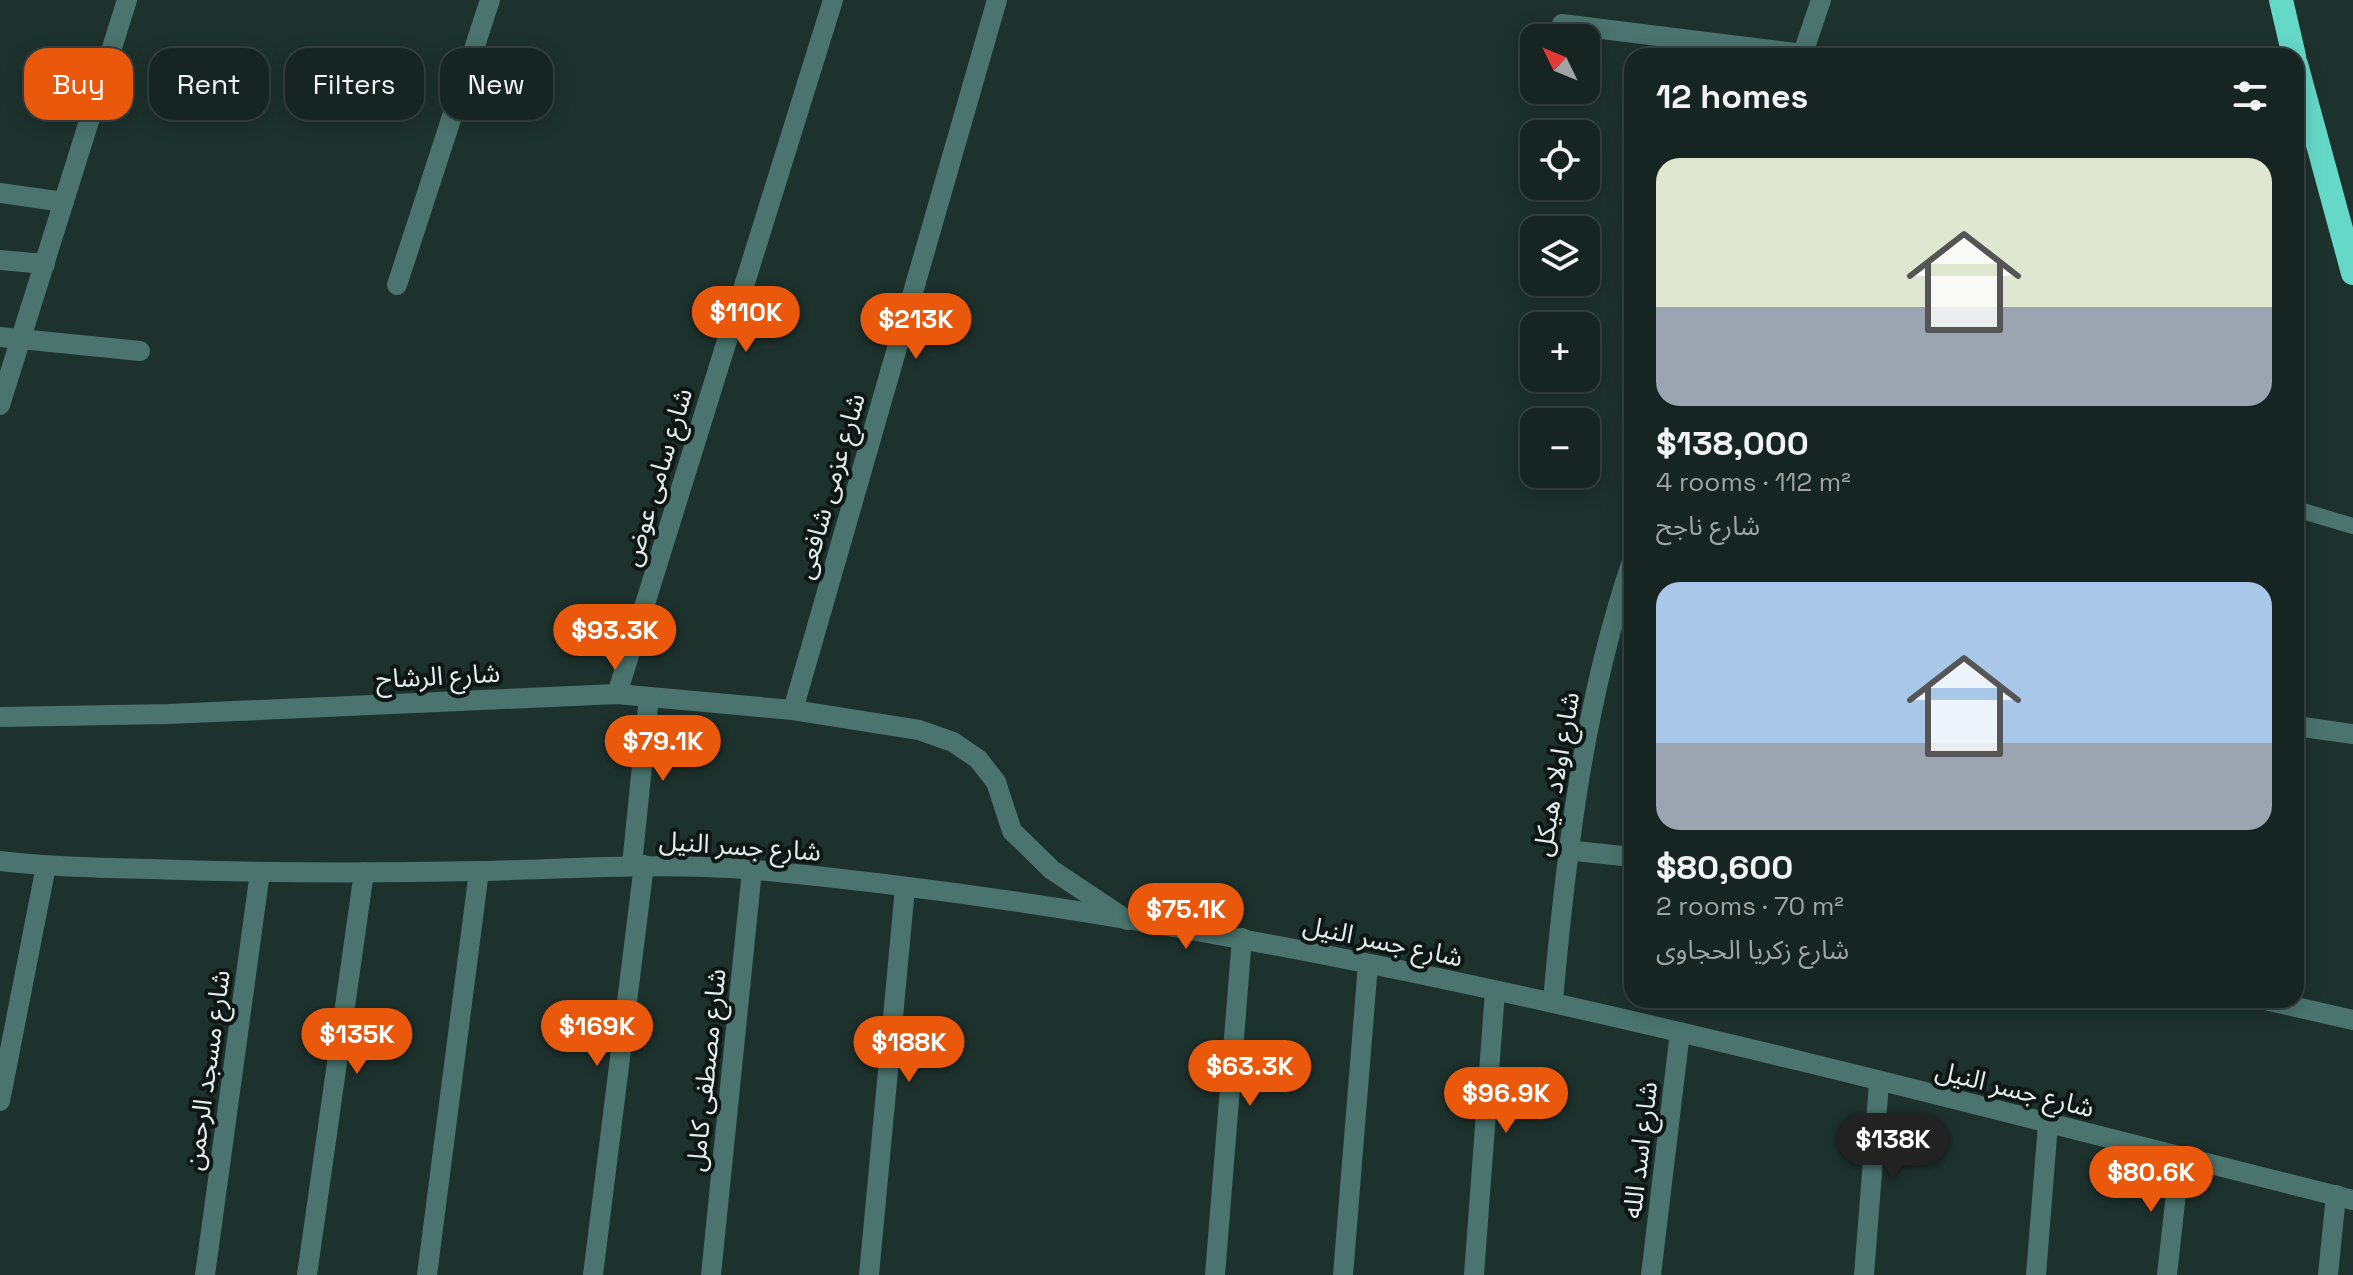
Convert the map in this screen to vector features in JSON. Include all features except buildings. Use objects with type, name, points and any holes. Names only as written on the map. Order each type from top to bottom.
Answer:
[{"type":"highway","points":[[2281,0],[2290,48]]},
{"type":"highway","points":[[2304,93],[2353,273]]},
{"type":"street","points":[[0,405],[10,338],[45,264],[127,0]]},
{"type":"street","points":[[397,285],[490,0]]},
{"type":"street","name":"شارع سامى عوض","points":[[617,694],[833,0]]},
{"type":"street","name":"شارع عزمى شافعى","points":[[793,710],[997,0]]},
{"type":"street","points":[[1804,48],[1821,0]]},
{"type":"street","points":[[1600,29],[1748,48]]},
{"type":"street","points":[[0,193],[64,202]]},
{"type":"street","points":[[0,260],[45,264]]},
{"type":"street","points":[[10,338],[140,351]]},
{"type":"street","name":"شارع اولاد هيكل","points":[[1553,1001],[1566,850],[1594,698],[1624,590]]},
{"type":"street","name":"شارع الرشاح","points":[[0,717],[169,714],[617,694],[793,710],[919,730],[953,742],[978,759],[996,782],[1012,831],[1052,870],[1127,920]]},
{"type":"street","points":[[593,1275],[638,865],[649,697]]},
{"type":"street","points":[[2304,727],[2353,734]]},
{"type":"street","points":[[1566,850],[1624,856]]},
{"type":"street","name":"شارع جسر النيل","points":[[0,861],[46,866],[260,872],[479,871],[638,865],[752,870],[905,888],[1242,938],[1553,1001],[2344,1197]]},
{"type":"street","points":[[0,1101],[46,866]]},
{"type":"street","name":"شارع مصطفى كامل","points":[[711,1275],[752,870]]},
{"type":"street","points":[[427,1275],[479,871]]},
{"type":"street","name":"شارع مسجد الرحمن","points":[[205,1275],[260,872]]},
{"type":"street","points":[[307,1275],[364,872]]},
{"type":"street","points":[[869,1275],[905,888]]},
{"type":"street","points":[[1215,1275],[1242,938]]},
{"type":"street","points":[[1343,1275],[1368,964]]},
{"type":"street","points":[[1474,1275],[1495,991]]},
{"type":"street","points":[[2300,1008],[2353,1020]]},
{"type":"street","name":"شارع اسد الله","points":[[1651,1275],[1680,1032]]},
{"type":"street","points":[[1864,1275],[1879,1083]]},
{"type":"street","points":[[2036,1275],[2048,1124]]},
{"type":"street","points":[[2167,1275],[2180,1157]]},
{"type":"street","points":[[2328,1275],[2344,1197]]},
{"type":"lane","points":[[2304,511],[2353,526]]}]
